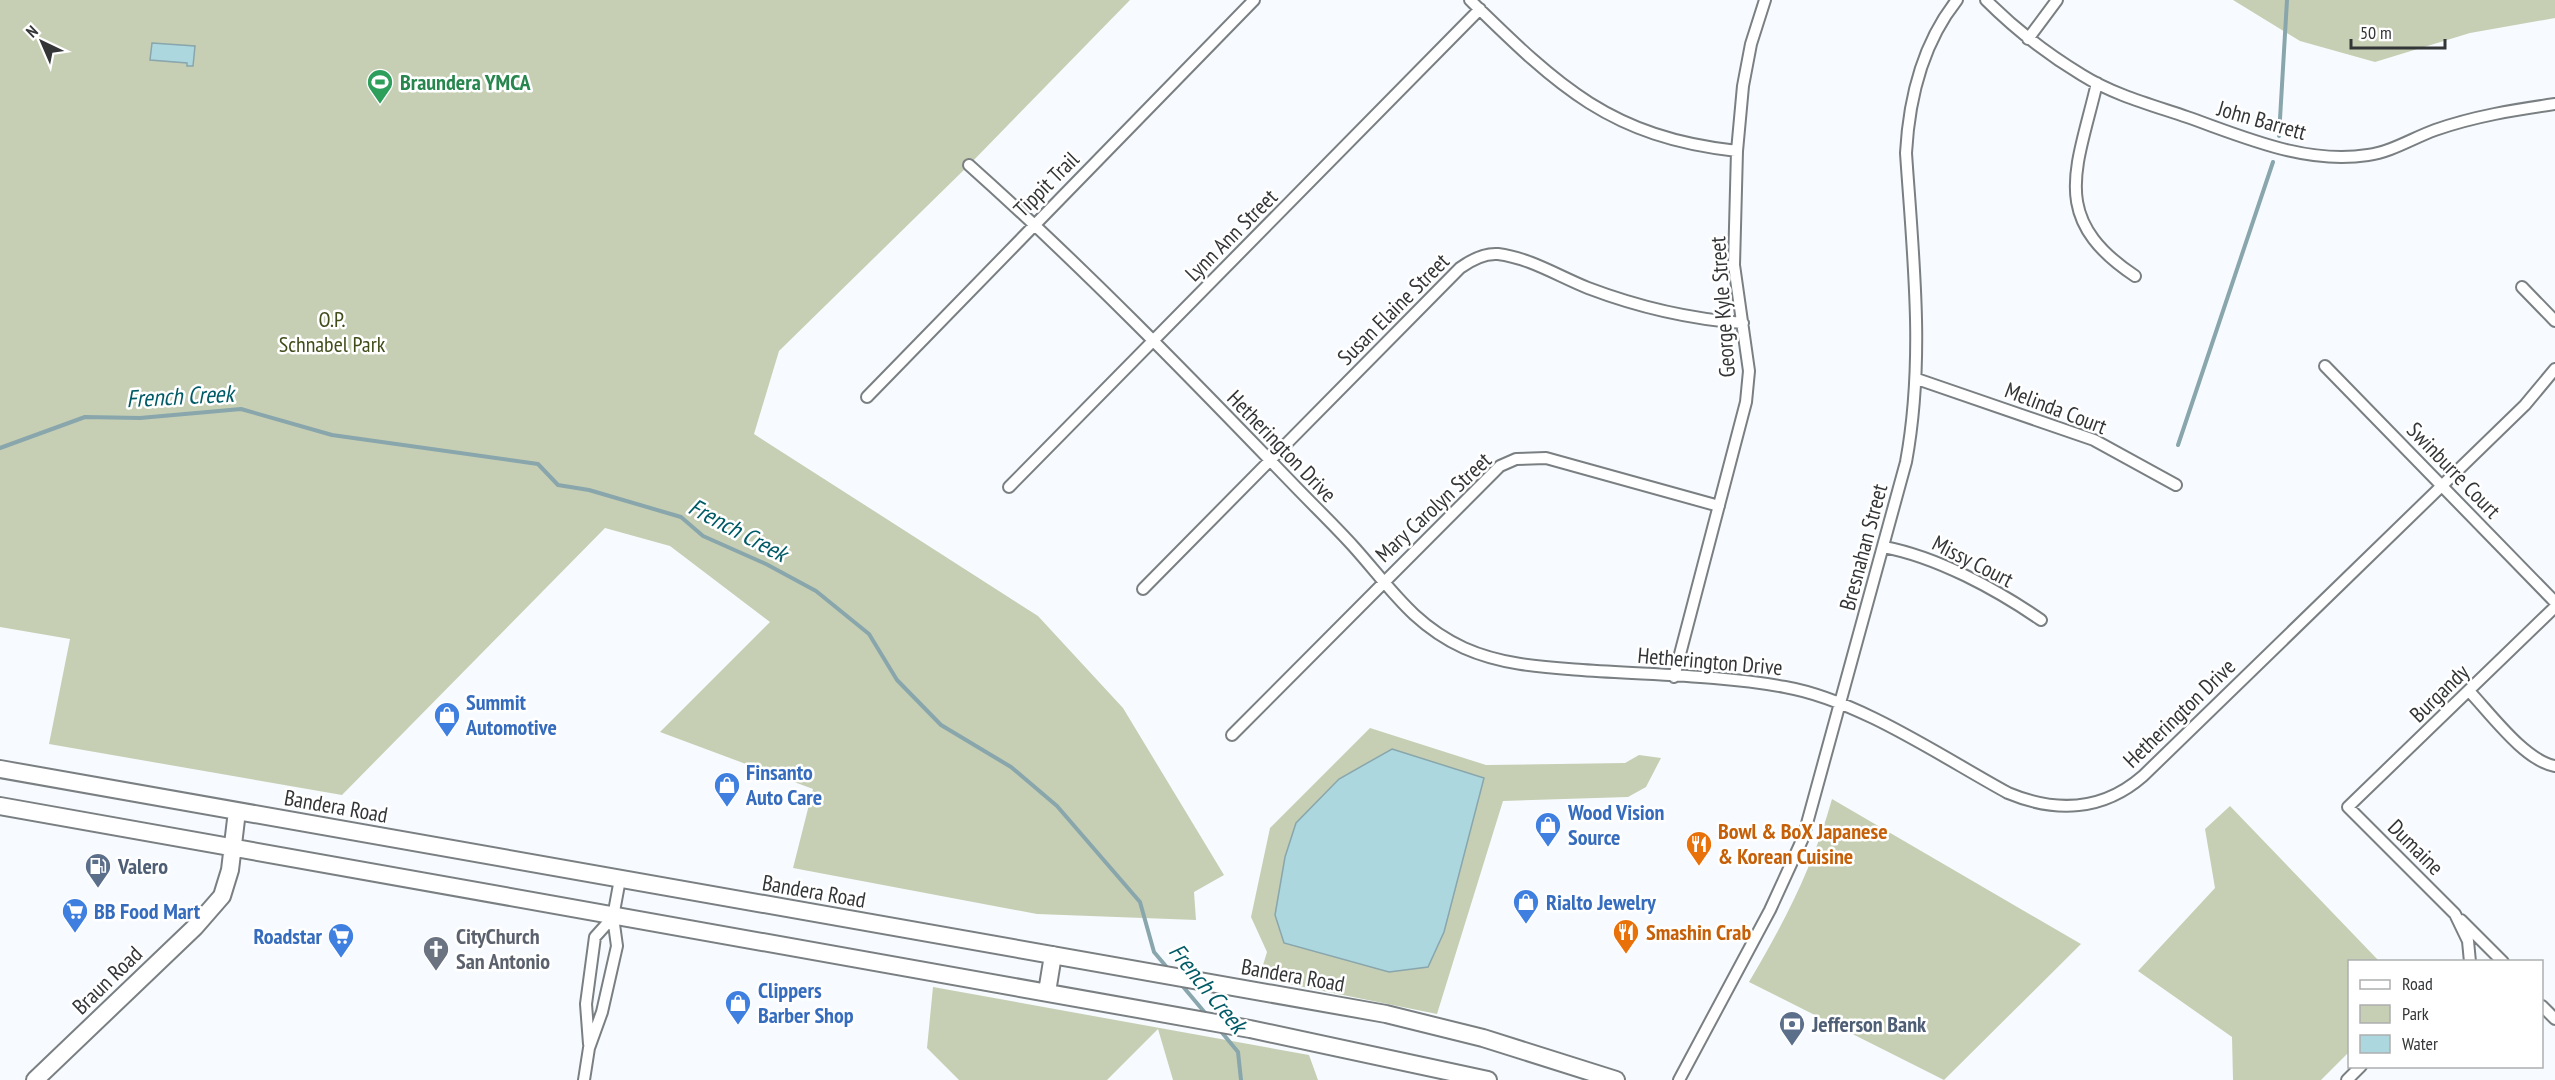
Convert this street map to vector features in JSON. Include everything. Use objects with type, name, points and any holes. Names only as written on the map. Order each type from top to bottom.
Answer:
[{"type":"main road","name":"Bandera Road","points":[[0,769],[1386,1014],[1483,1038],[1616,1080]]},
{"type":"main road","points":[[0,806],[613,917],[1160,1012],[1394,1058],[1488,1080]]},
{"type":"main road","name":"Braun Road","points":[[35,1080],[195,927],[222,896],[233,848],[237,811]]},
{"type":"main road","points":[[1047,992],[1053,955]]},
{"type":"street","name":"Tippit Trail","points":[[867,397],[1254,0]]},
{"type":"street","points":[[1470,0],[1549,76],[1605,113],[1666,139],[1697,147],[1737,151]]},
{"type":"street","name":"George Kyle Street","points":[[1674,677],[1746,402],[1749,371],[1743,323],[1735,288],[1734,265],[1737,151],[1743,86],[1751,44],[1765,0]]},
{"type":"street","name":"Bresnahan Street","points":[[1680,1080],[1770,910],[1803,838],[1906,462],[1917,379],[1917,327],[1906,153],[1907,126],[1918,75],[1928,50],[1957,0]]},
{"type":"street","name":"John Barrett","points":[[1986,0],[2028,39],[2097,83],[2131,98],[2276,148],[2326,157],[2370,155],[2436,130],[2489,114],[2555,104]]},
{"type":"street","points":[[2028,39],[2057,0]]},
{"type":"street","name":"Lynn Ann Street","points":[[1009,487],[1480,9]]},
{"type":"street","points":[[2097,83],[2075,176],[2078,214],[2096,246],[2134,276]]},
{"type":"street","name":"Hetherington Drive","points":[[969,165],[1035,224],[1270,460],[1354,548],[1382,583],[1424,625],[1446,639],[1492,658],[1540,667],[1789,687],[1841,702],[2031,802],[2055,807],[2079,807],[2102,801],[2124,791],[2144,776],[2525,405],[2555,369]]},
{"type":"street","name":"Susan Elaine Street","points":[[1143,590],[1460,268],[1485,256],[1495,254],[1523,259],[1621,300],[1666,312],[1743,323]]},
{"type":"street","points":[[2522,287],[2555,321]]},
{"type":"street","name":"Swinburre Court","points":[[2325,366],[2555,602]]},
{"type":"street","name":"Melinda Court","points":[[1917,379],[2094,440],[2176,485]]},
{"type":"street","name":"Mary Carolyn Street","points":[[1232,735],[1491,474],[1516,459],[1546,458],[1719,506]]},
{"type":"street","name":"Missy Court","points":[[1884,547],[1922,556],[1941,564],[2041,620]]},
{"type":"street","name":"Burgandy","points":[[2348,807],[2555,607]]},
{"type":"street","points":[[2469,691],[2532,757],[2545,765],[2555,766]]},
{"type":"street","name":"Dumaine","points":[[2348,807],[2501,960]]},
{"type":"street","points":[[584,1080],[590,1048],[602,1012],[617,946],[613,917],[620,879]]},
{"type":"street","name":"Dumaine","points":[[2455,914],[2468,941],[2470,960]]},
{"type":"street","points":[[590,1048],[586,1004],[595,937],[613,917]]},
{"type":"street","points":[[2543,1008],[2555,1019]]},
{"type":"street","points":[[2348,1080],[2359,1068]]},
{"type":"green space","name":"O.P. Schnabel Park","points":[[0,0],[1130,0],[969,165],[779,351],[754,434],[1038,616],[1123,708],[1224,875],[1194,892],[1196,920],[1037,914],[793,868],[813,789],[660,732],[770,622],[670,546],[605,528],[342,795],[49,744],[70,639],[0,627]]},
{"type":"green space","points":[[2233,0],[2555,0],[2555,18],[2470,33],[2375,62],[2300,41]]},
{"type":"green space","points":[[1370,728],[1486,765],[1625,763],[1639,755],[1661,758],[1646,787],[1628,797],[1503,801],[1437,1014],[1259,978],[1267,952],[1251,917],[1270,828]]},
{"type":"green space","points":[[1832,799],[2081,944],[1944,1080],[1749,982],[1807,871]]},
{"type":"green space","points":[[2230,806],[2378,960],[2348,960],[2348,1053],[2321,1080],[2233,1080],[2232,1037],[2138,971],[2215,888],[2205,829]]},
{"type":"green space","points":[[933,987],[1309,1055],[1318,1080],[1173,1080],[1158,1029],[1107,1080],[959,1080],[927,1048]]},
{"type":"water","points":[[152,43],[195,46],[193,66],[187,66],[187,63],[150,60]]},
{"type":"water","points":[[1392,749],[1484,778],[1444,932],[1428,967],[1389,972],[1284,943],[1275,915],[1285,857],[1296,823],[1339,779]]},
{"type":"waterway","points":[[2279,136],[2287,0]]},
{"type":"waterway","points":[[2178,445],[2273,162]]},
{"type":"waterway","name":"French Creek","points":[[0,448],[85,417],[140,418],[241,409],[332,435],[538,464],[558,485],[589,490],[681,517],[703,536],[766,564],[816,591],[869,634],[897,680],[941,725],[1011,767],[1057,806],[1140,902],[1154,952],[1170,971]]},
{"type":"waterway","name":"French Creek","points":[[1180,983],[1206,1014]]},
{"type":"waterway","name":"French Creek","points":[[1219,1029],[1238,1052],[1241,1080]]},
{"type":"place","name":"Braundera YMCA","points":[[380,105]]},
{"type":"place","name":"Summit Automotive","points":[[447,738]]},
{"type":"place","name":"Finsanto Auto Care","points":[[727,808]]},
{"type":"place","name":"Wood Vision Source","points":[[1548,848]]},
{"type":"place","name":"Bowl & BoX Japanese & Korean Cuisine","points":[[1699,867]]},
{"type":"place","name":"Valero","points":[[98,889]]},
{"type":"place","name":"Rialto Jewelry","points":[[1526,925]]},
{"type":"place","name":"BB Food Mart","points":[[75,934]]},
{"type":"place","name":"Smashin Crab","points":[[1626,955]]},
{"type":"place","name":"Roadstar","points":[[341,959]]},
{"type":"place","name":"CityChurch San Antonio","points":[[436,972]]},
{"type":"place","name":"Clippers Barber Shop","points":[[738,1026]]},
{"type":"place","name":"Jefferson Bank","points":[[1792,1047]]}]
